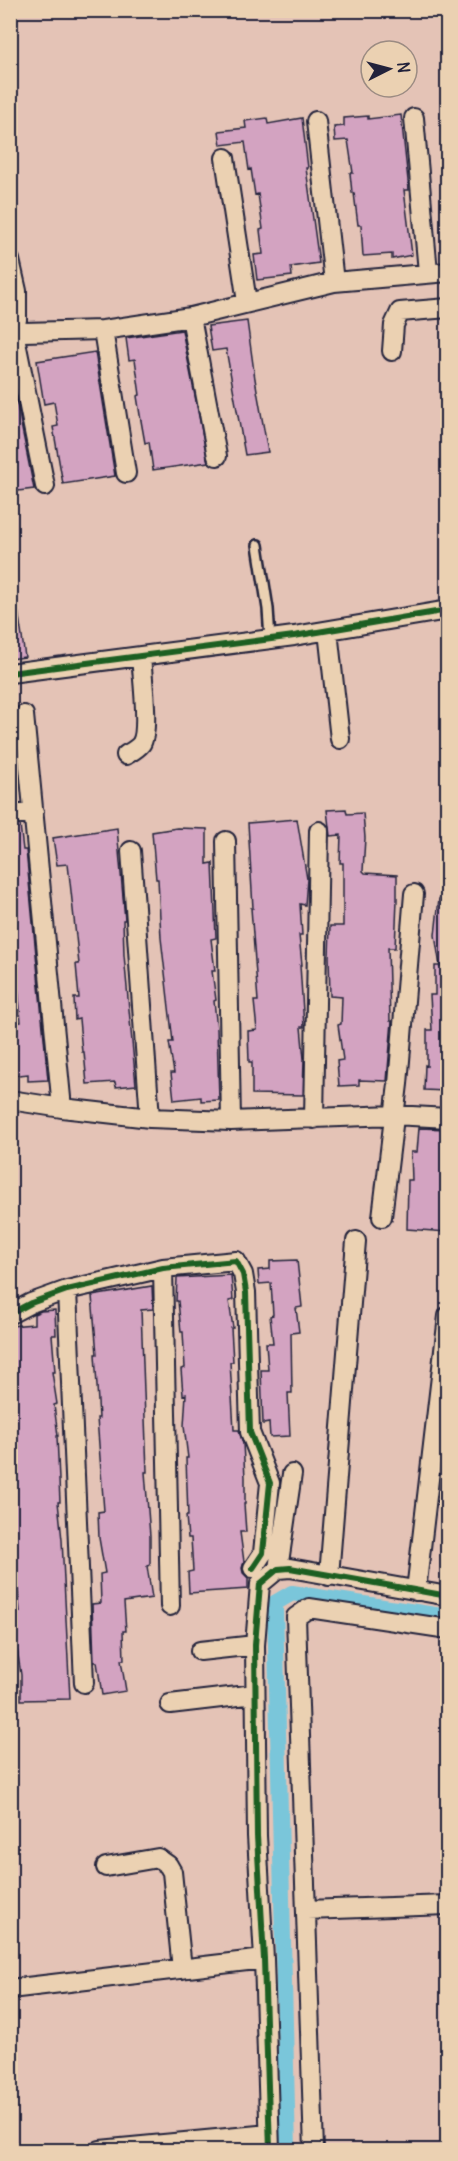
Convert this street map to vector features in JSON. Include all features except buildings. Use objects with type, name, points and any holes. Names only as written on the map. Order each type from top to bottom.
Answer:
[{"type":"street","points":[[414,118],[428,272]]},
{"type":"street","points":[[316,122],[334,282]]},
{"type":"street","points":[[225,158],[247,302]]},
{"type":"street","points":[[10,261],[17,291],[15,331],[45,486]]},
{"type":"street","points":[[15,331],[102,330],[191,316],[334,282],[447,272]]},
{"type":"street","points":[[392,351],[394,325],[400,312],[447,308]]},
{"type":"street","points":[[191,316],[217,456]]},
{"type":"street","points":[[102,330],[126,474]]},
{"type":"street","points":[[10,673],[328,631],[447,610]]},
{"type":"street","points":[[328,631],[340,739]]},
{"type":"street","points":[[126,755],[140,746],[144,737],[141,656]]},
{"type":"street","points":[[24,715],[62,1108]]},
{"type":"street","points":[[10,814],[34,812]]},
{"type":"street","points":[[314,1119],[319,831]]},
{"type":"street","points":[[226,842],[231,1121]]},
{"type":"street","points":[[131,851],[150,1118]]},
{"type":"street","points":[[382,1217],[394,1115],[414,894]]},
{"type":"street","points":[[10,1100],[150,1118],[231,1121],[394,1115],[447,1118]]},
{"type":"street","points":[[329,1576],[356,1241]]},
{"type":"street","points":[[10,1314],[31,1303],[67,1290],[163,1268],[236,1262],[243,1274],[250,1432],[270,1483],[263,1553],[253,1568]]},
{"type":"street","points":[[163,1268],[170,1606]]},
{"type":"street","points":[[67,1290],[84,1683]]},
{"type":"street","points":[[416,1591],[447,1316]]},
{"type":"street","points":[[278,1569],[292,1474]]},
{"type":"street","points":[[100,2151],[269,2142],[264,1959],[257,1836],[255,1645],[261,1584],[278,1569],[290,1568],[447,1596]]},
{"type":"street","points":[[314,2151],[296,1617],[309,1608],[447,1629]]},
{"type":"street","points":[[200,1651],[255,1645]]},
{"type":"street","points":[[170,1704],[255,1694]]},
{"type":"street","points":[[106,1867],[158,1858],[168,1865],[172,1872],[182,1969]]},
{"type":"street","points":[[306,1910],[447,1905]]},
{"type":"street","points":[[10,1989],[264,1959]]},
{"type":"lane","points":[[258,545],[268,609],[270,639]]},
{"type":"waterway","points":[[288,2150],[275,1603],[292,1593],[448,1617]]},
{"type":"cycle path","points":[[10,673],[294,636],[448,610]]},
{"type":"cycle path","points":[[10,1314],[31,1303],[67,1290],[163,1268],[236,1261],[243,1274],[246,1292],[250,1432],[270,1483],[263,1553],[253,1568]]},
{"type":"cycle path","points":[[270,2150],[264,1959],[257,1836],[255,1645],[260,1584],[278,1569],[290,1568],[448,1596]]}]
